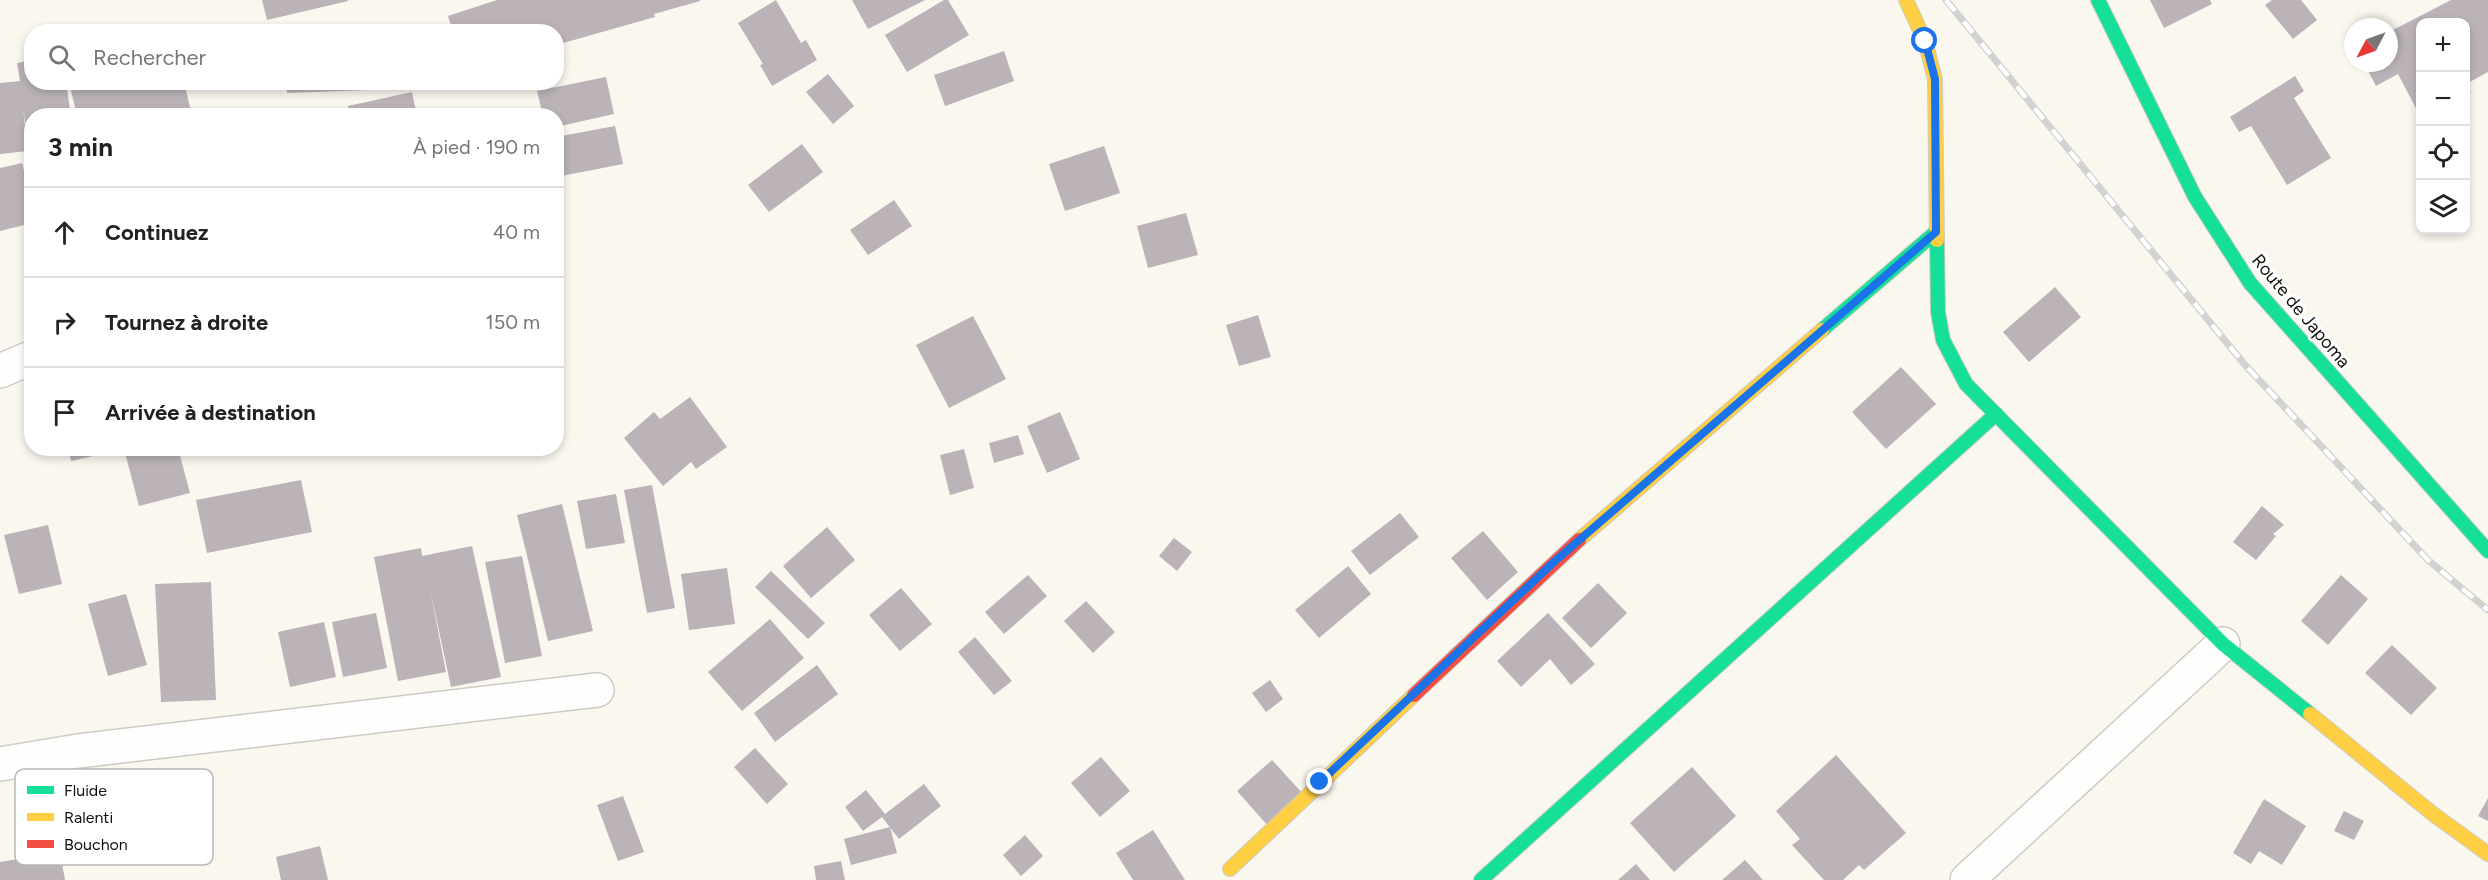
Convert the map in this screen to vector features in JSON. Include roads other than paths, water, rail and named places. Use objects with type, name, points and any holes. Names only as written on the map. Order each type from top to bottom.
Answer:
[{"type":"street","points":[[1906,0],[1925,41],[1935,79],[1938,312],[1943,340],[1966,384],[2223,644],[2433,814],[2488,854]]},
{"type":"street","name":"Route de Japoma","points":[[2098,0],[2195,197],[2250,284],[2488,551]]},
{"type":"street","points":[[1230,869],[1555,561],[1936,232]]},
{"type":"street","points":[[1481,880],[1996,414]]},
{"type":"street","points":[[1967,880],[2223,644]]},
{"type":"street","points":[[0,764],[90,750],[597,690]]},
{"type":"railway","points":[[1946,0],[2245,365],[2428,560],[2488,610]]}]
